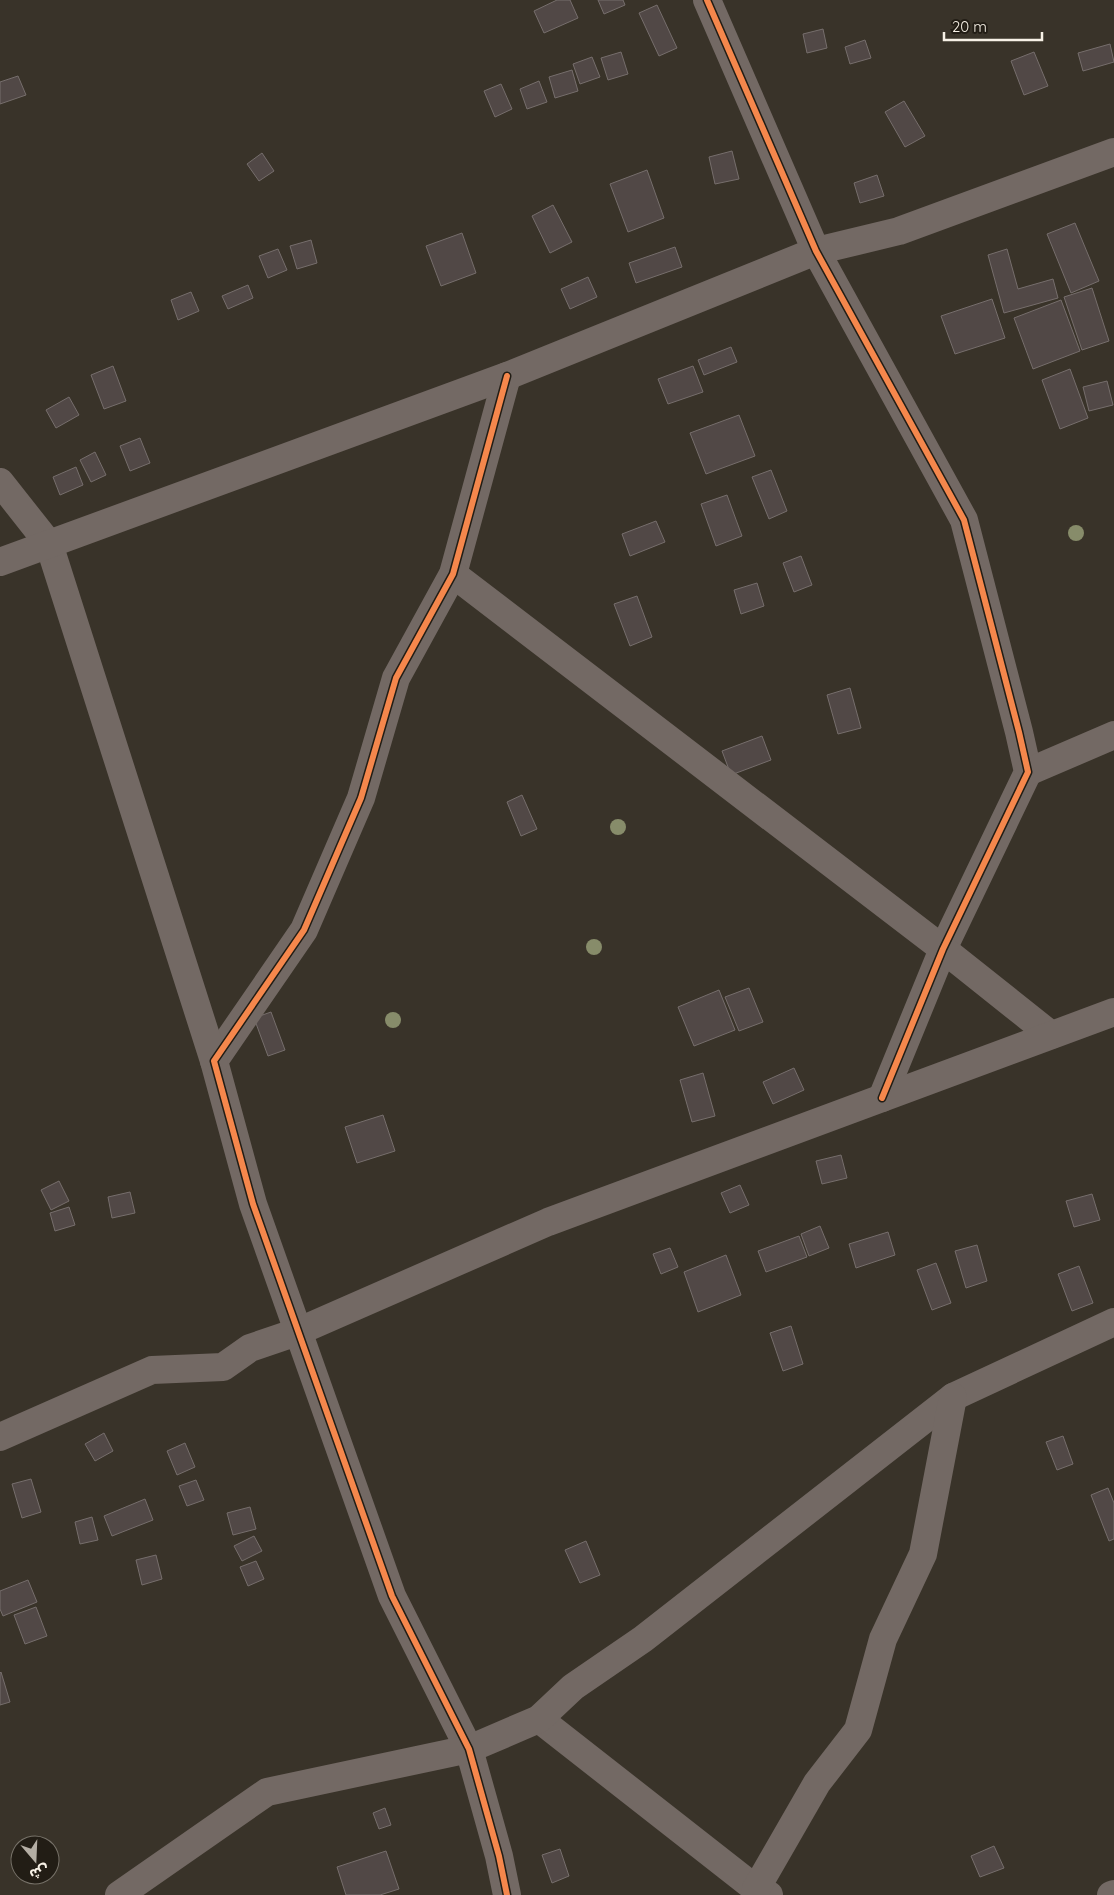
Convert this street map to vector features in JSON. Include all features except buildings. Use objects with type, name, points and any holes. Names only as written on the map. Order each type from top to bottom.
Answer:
[{"type":"street","points":[[707,0],[816,251],[964,520],[1028,772],[943,949],[882,1098]]},
{"type":"street","points":[[0,562],[507,376],[816,251],[899,231],[1114,152]]},
{"type":"street","points":[[214,1061],[304,930],[361,798],[396,678],[453,574],[507,376]]},
{"type":"street","points":[[0,482],[49,544],[214,1061],[253,1204],[392,1596],[469,1750],[499,1856],[507,1895]]},
{"type":"street","points":[[453,574],[943,949],[1051,1035]]},
{"type":"street","points":[[1028,772],[1114,735]]},
{"type":"street","points":[[0,1437],[152,1370],[223,1367],[250,1348],[297,1332],[548,1222],[1114,1012]]},
{"type":"street","points":[[119,1895],[267,1792],[469,1750],[539,1719],[573,1687],[643,1639],[954,1397],[1114,1322]]},
{"type":"street","points":[[539,1719],[760,1893],[817,1783],[858,1730],[883,1639],[923,1554],[954,1397]]},
{"type":"cycle path","points":[[707,0],[816,251],[964,520],[1028,772],[943,949],[882,1098]]},
{"type":"cycle path","points":[[507,376],[453,574],[396,678],[361,798],[304,930],[214,1061],[253,1204],[392,1596],[469,1749],[499,1856],[507,1895]]}]
